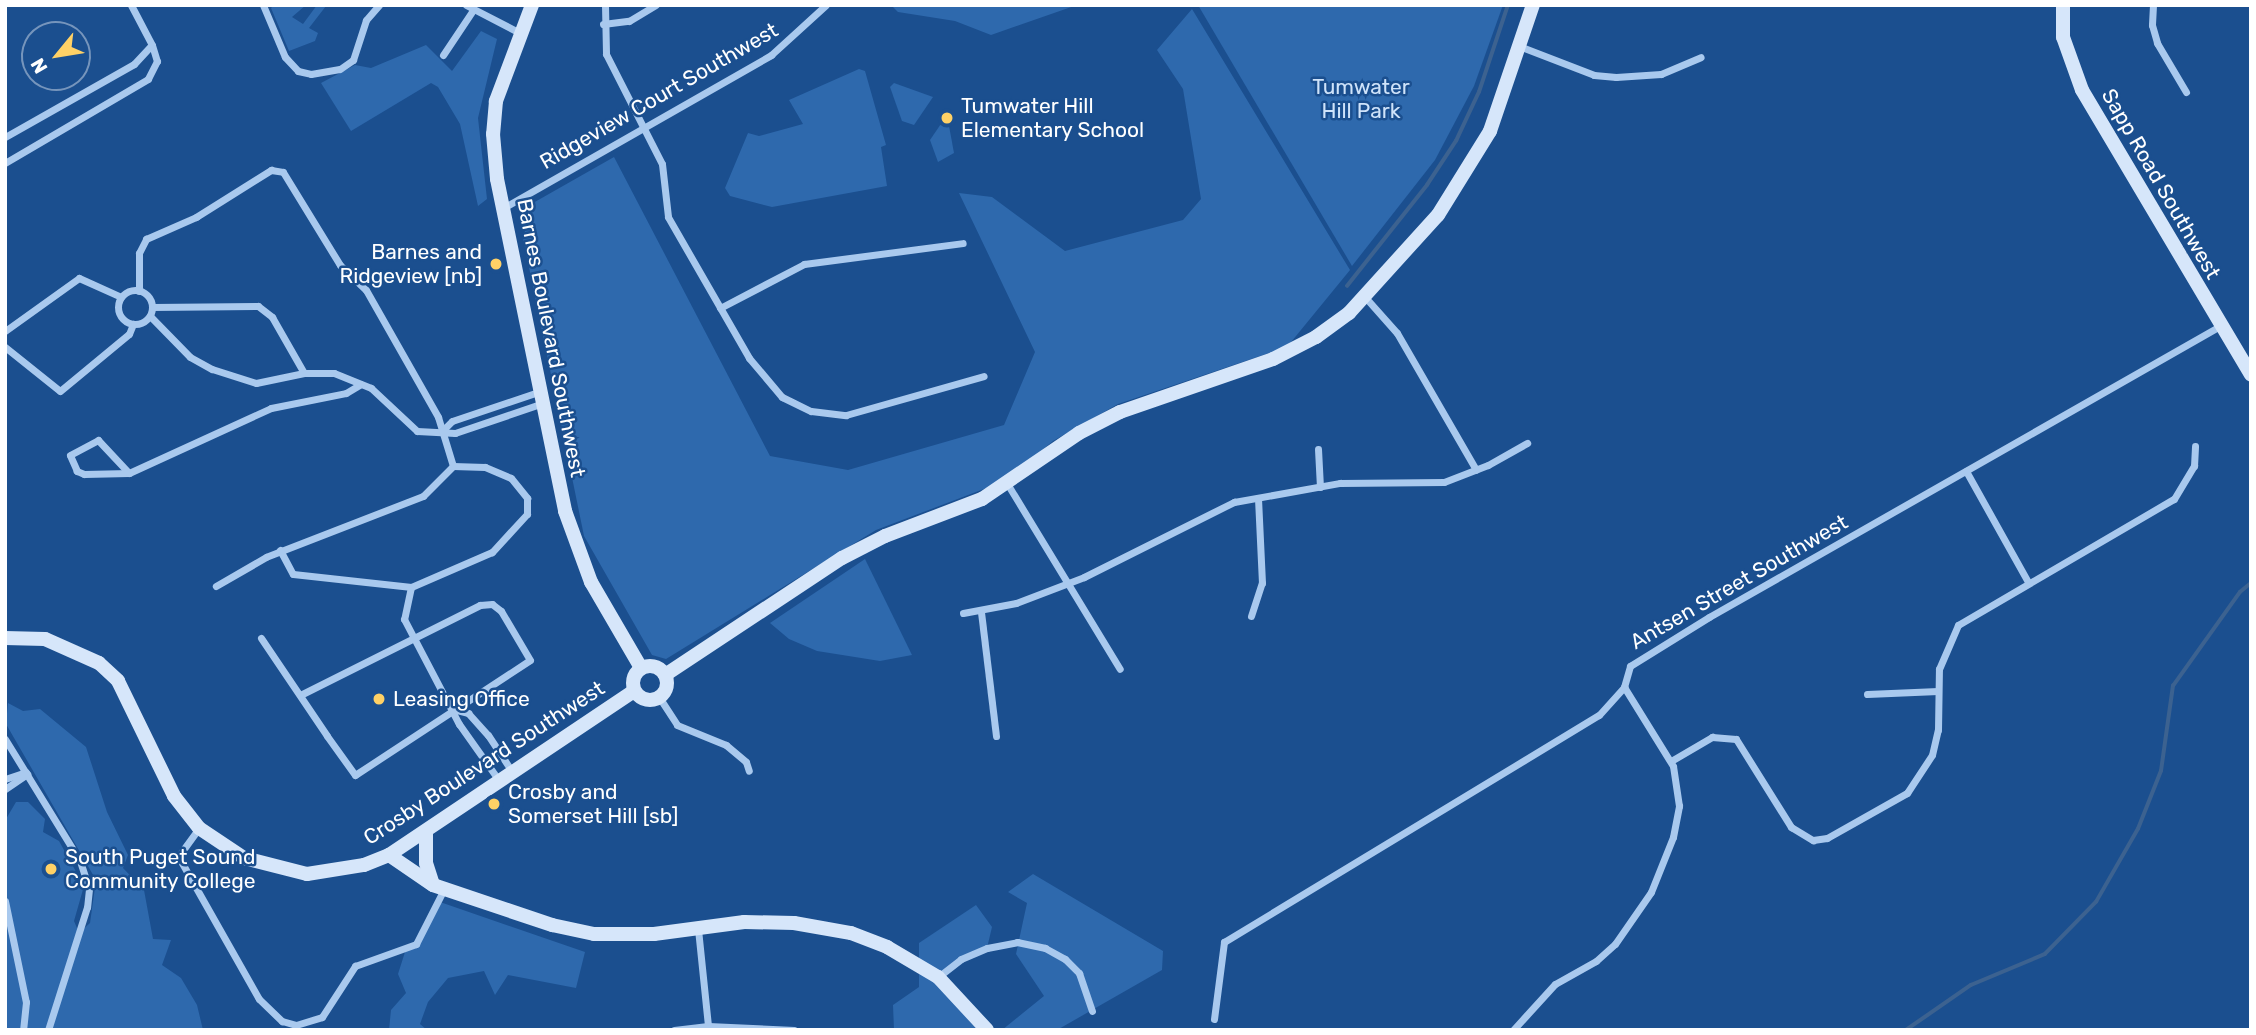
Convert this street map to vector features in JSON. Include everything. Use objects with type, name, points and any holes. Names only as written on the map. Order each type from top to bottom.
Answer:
[{"type":"street","points":[[5,163],[148,79],[157,61],[152,45],[131,5]]},
{"type":"street","points":[[263,5],[285,57],[298,71],[311,74],[340,69],[353,60],[366,20],[379,5]]},
{"type":"street","name":"Barnes Boulevard Southwest","points":[[532,5],[501,82],[494,118],[503,208],[539,398],[565,511],[587,570],[641,668]]},
{"type":"street","points":[[605,5],[603,24],[612,69],[646,128],[662,164],[668,217],[720,308],[771,386],[811,411],[861,414],[984,376]]},
{"type":"street","points":[[603,24],[629,21],[656,5]]},
{"type":"street","name":"Ridgeview Court Southwest","points":[[503,208],[771,55],[826,5]]},
{"type":"street","points":[[664,675],[842,558],[1007,485],[1079,433],[1120,412],[1273,359],[1316,337],[1365,297],[1438,215],[1490,131],[1533,5]]},
{"type":"street","name":"Sapp Road Southwest","points":[[2063,5],[2063,37],[2082,90],[2251,375]]},
{"type":"street","points":[[2153,5],[2151,24],[2157,43],[2186,93]]},
{"type":"street","points":[[443,55],[470,8],[520,33]]},
{"type":"street","points":[[5,137],[134,64],[152,45]]},
{"type":"street","points":[[1518,46],[1594,75],[1616,77],[1661,74],[1701,57]]},
{"type":"street","points":[[139,290],[139,253],[146,239],[195,217],[277,169],[340,265],[366,290],[442,431],[443,446],[453,466]]},
{"type":"street","points":[[720,308],[804,264],[964,243]]},
{"type":"street","points":[[5,331],[79,278],[121,297],[139,290]]},
{"type":"street","points":[[139,290],[149,297],[152,307],[150,316]]},
{"type":"street","points":[[121,297],[120,315],[132,324]]},
{"type":"street","points":[[1365,297],[1397,333],[1476,470]]},
{"type":"street","points":[[152,307],[247,303],[272,317],[304,373]]},
{"type":"street","points":[[150,316],[190,357],[233,378],[256,383],[304,373],[334,373],[361,384],[417,431],[455,433],[539,398]]},
{"type":"street","points":[[5,347],[60,391],[129,334],[132,324],[150,316]]},
{"type":"street","name":"Antsen Street Southwest","points":[[1214,1019],[1224,942],[1599,715],[1625,687],[1630,666],[2220,326]]},
{"type":"street","points":[[129,473],[98,440],[70,455],[77,471],[84,474],[129,473],[271,408],[346,393],[361,384]]},
{"type":"street","points":[[442,431],[452,421],[539,398]]},
{"type":"street","points":[[963,613],[981,612],[1067,584],[1234,502],[1320,487],[1444,482],[1476,470],[1527,443]]},
{"type":"street","points":[[1671,761],[1712,737],[1736,739],[1791,827],[1813,840],[1827,838],[1907,793],[1921,775],[1938,730],[1939,669],[1958,625],[2174,499],[2194,466],[2194,446]]},
{"type":"street","points":[[1318,449],[1320,487]]},
{"type":"street","points":[[216,586],[280,551],[423,496],[453,466],[485,467],[511,478],[527,498],[527,514],[492,552],[411,587],[293,574],[280,551]]},
{"type":"street","points":[[1966,471],[2028,582]]},
{"type":"street","points":[[1007,485],[1119,669]]},
{"type":"street","points":[[1251,616],[1262,583],[1258,498]]},
{"type":"street","points":[[411,587],[404,619],[410,637],[453,709],[459,724],[500,782]]},
{"type":"street","points":[[261,638],[300,695],[355,775],[530,660],[501,611],[492,604],[480,605],[410,637],[300,695]]},
{"type":"street","points":[[981,612],[996,736]]},
{"type":"street","name":"Crosby Boulevard Southwest","points":[[5,638],[29,637],[64,645],[99,663],[118,681],[174,796],[199,828],[244,858],[307,874],[364,865],[389,855],[635,691]]},
{"type":"street","points":[[656,667],[664,675],[665,689],[659,697],[643,699],[635,691],[633,679],[641,668],[656,667]]},
{"type":"street","points":[[1513,1030],[1555,984],[1597,961],[1615,944],[1651,892],[1678,815],[1679,785],[1671,761],[1625,687]]},
{"type":"street","points":[[1867,694],[1938,691]]},
{"type":"street","points":[[659,697],[677,725],[726,745],[746,762],[749,771]]},
{"type":"street","points":[[453,709],[468,713],[514,773]]},
{"type":"street","points":[[5,739],[80,861],[89,889],[88,907],[48,1030]]},
{"type":"street","points":[[5,779],[27,773]]},
{"type":"street","points":[[5,789],[27,773]]},
{"type":"street","points":[[199,828],[180,853],[181,863],[260,999],[282,1021],[296,1025],[322,1017],[355,966],[416,944],[439,887]]},
{"type":"street","points":[[426,831],[426,863],[439,887]]},
{"type":"street","points":[[389,855],[439,887],[594,934],[698,929],[744,922],[828,927],[887,947],[938,977],[987,1030]]},
{"type":"street","points":[[5,901],[26,1002],[23,1030]]},
{"type":"street","points":[[698,929],[708,1026]]},
{"type":"street","points":[[938,977],[961,958],[987,948],[1017,942],[1045,948],[1065,959],[1079,973],[1092,1011]]},
{"type":"street","points":[[674,1030],[708,1026],[794,1030]]},
{"type":"green space","points":[[274,5],[306,5],[292,17],[303,24],[317,5],[326,6],[309,28],[318,33],[315,41],[289,51],[271,8]]},
{"type":"green space","points":[[891,5],[1077,5],[991,35],[955,21],[898,12]]},
{"type":"green space","name":"Tumwater Hill Park","points":[[1198,5],[1503,5],[1474,86],[1435,160],[1352,266]]},
{"type":"green space","points":[[1192,9],[1350,270],[1287,347],[1118,404],[1053,441],[1005,481],[876,530],[666,659],[652,655],[584,536],[523,238],[533,203],[614,157],[770,456],[848,470],[1004,425],[1035,352],[959,193],[992,197],[1065,251],[1183,220],[1201,199],[1183,89],[1157,50]]},
{"type":"green space","points":[[481,31],[497,39],[478,118],[487,199],[478,206],[460,124],[438,87],[431,83],[351,131],[321,83],[355,65],[371,68],[426,45],[452,71]]},
{"type":"green space","points":[[859,69],[865,71],[886,145],[881,147],[887,186],[772,207],[730,196],[725,188],[748,133],[759,136],[803,124],[789,100]]},
{"type":"green space","points":[[894,83],[933,97],[914,125],[902,121],[890,87]]},
{"type":"green space","points":[[947,115],[954,153],[938,162],[930,140]]},
{"type":"green space","points":[[865,559],[912,655],[880,661],[817,651],[789,639],[770,623]]},
{"type":"green space","name":"South Puget Sound Community College","points":[[8,703],[23,711],[40,709],[86,747],[107,812],[128,855],[123,868],[144,890],[153,939],[171,940],[162,965],[181,978],[197,1005],[203,1030],[5,1030],[6,819],[16,802],[28,802],[45,819],[43,832],[59,841],[84,886],[74,921],[79,933],[90,923],[96,880],[6,724]]},
{"type":"green space","points":[[1033,874],[1163,951],[1162,970],[1057,1030],[1002,1030],[1044,996],[1016,954],[1027,903],[1008,892]]},
{"type":"green space","points":[[440,902],[585,952],[576,988],[508,975],[495,995],[484,971],[448,978],[428,1002],[420,1024],[427,1030],[389,1030],[391,1010],[406,993],[398,974],[405,952],[416,944]]},
{"type":"green space","points":[[976,905],[992,927],[987,948],[961,959],[938,977],[987,1030],[894,1030],[893,1005],[919,987],[919,943]]},
{"type":"waterway","points":[[1347,286],[1427,185],[1456,141],[1479,92],[1508,5]]},
{"type":"waterway","points":[[1906,1030],[1971,985],[2045,954],[2096,902],[2138,829],[2161,771],[2173,686],[2240,592],[2251,583]]},
{"type":"place","name":"Tumwater Hill Elementary School","points":[[947,118]]},
{"type":"place","name":"Barnes and Ridgeview [nb]","points":[[496,264]]},
{"type":"place","name":"Leasing Office","points":[[379,699]]},
{"type":"place","name":"Crosby and Somerset Hill [sb]","points":[[494,804]]},
{"type":"place","name":"South Puget Sound Community College","points":[[51,869]]}]
